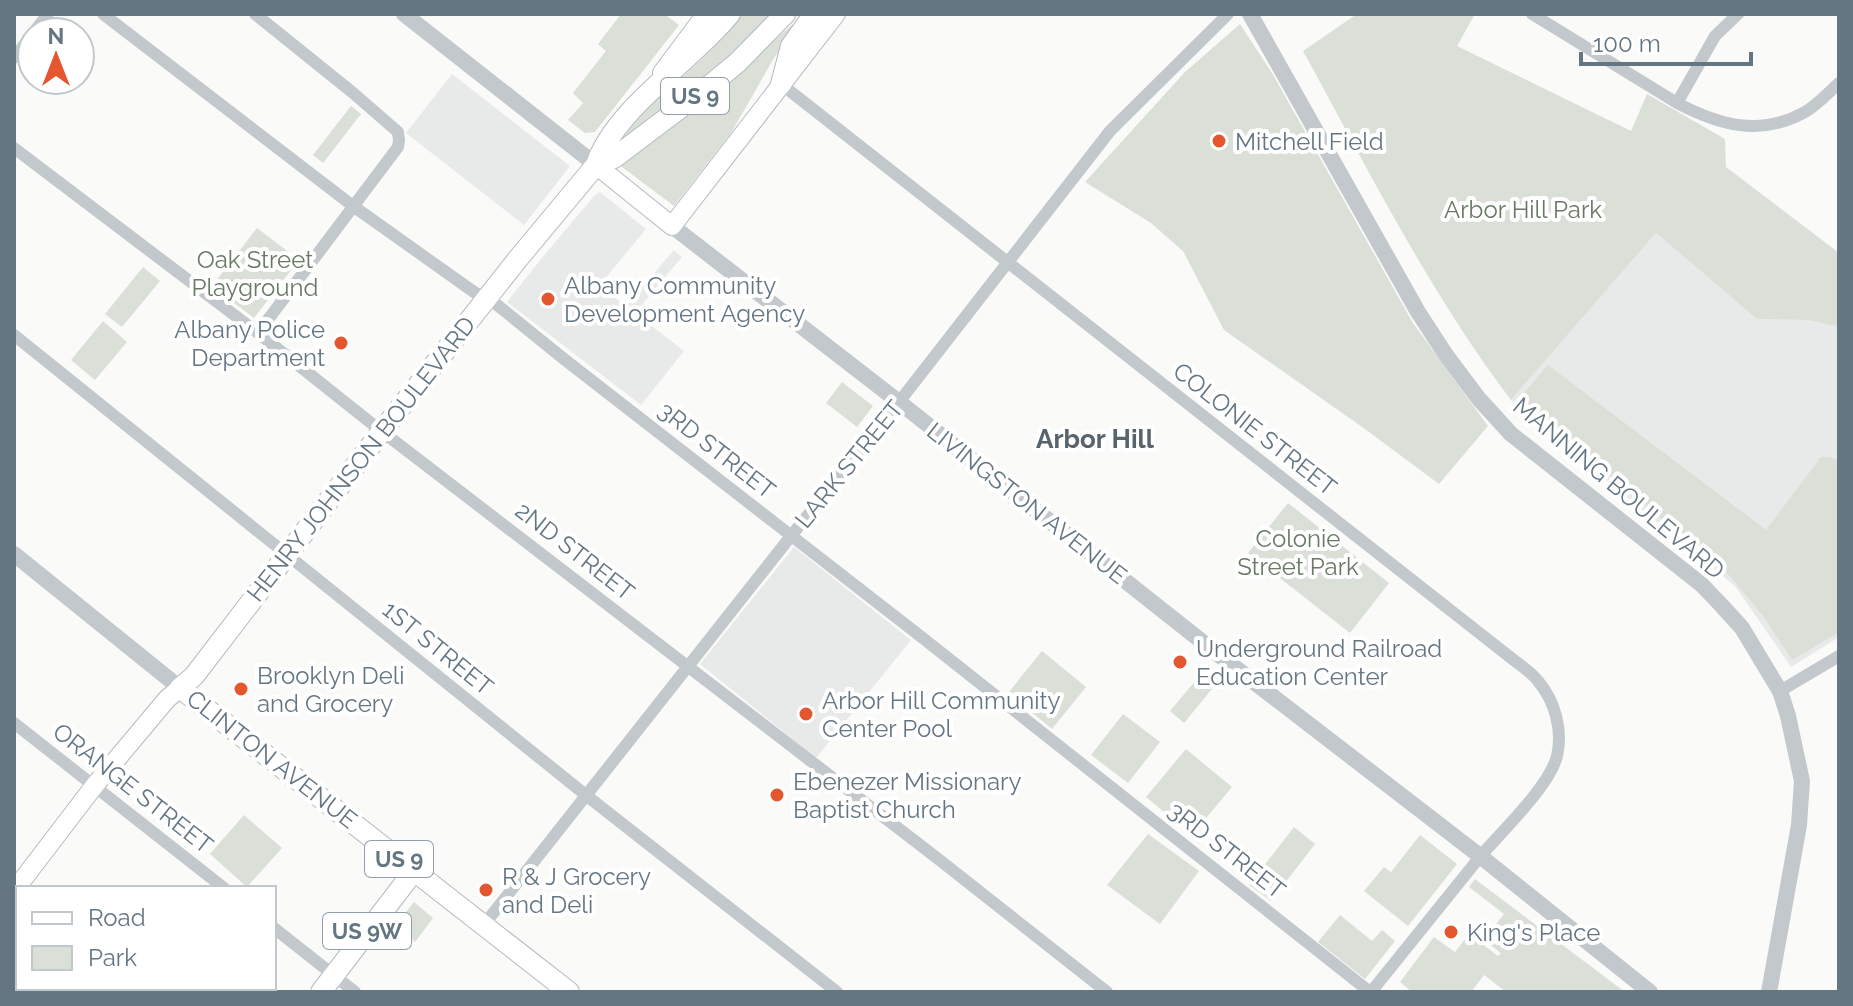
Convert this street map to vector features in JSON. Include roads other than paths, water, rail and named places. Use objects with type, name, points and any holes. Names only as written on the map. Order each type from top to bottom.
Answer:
[{"type":"main road","name":"US 9","points":[[646,95],[710,37],[730,14]]},
{"type":"main road","name":"US 9","points":[[596,165],[614,158],[704,90],[737,63],[785,14]]},
{"type":"main road","points":[[781,84],[791,46],[814,14]]},
{"type":"main road","points":[[672,226],[836,14]]},
{"type":"main road","name":"HENRY JOHNSON BOULEVARD","points":[[22,886],[95,785],[167,699],[194,676],[486,298],[596,165],[601,148],[646,95],[698,17]]},
{"type":"main road","name":"LIVINGSTON AVENUE","points":[[596,165],[672,226]]},
{"type":"main road","name":"CLINTON AVENUE","points":[[180,688],[569,992]]},
{"type":"main road","name":"US 9W","points":[[321,992],[414,871]]},
{"type":"street","name":"3RD STREET","points":[[103,14],[353,206],[474,292],[496,304],[1371,992]]},
{"type":"street","points":[[255,14],[398,132],[399,141],[398,147],[258,333]]},
{"type":"street","name":"LIVINGSTON AVENUE","points":[[404,14],[596,165]]},
{"type":"street","name":"LARK STREET","points":[[483,926],[1009,263],[1110,131],[1228,14]]},
{"type":"street","name":"MANNING BOULEVARD","points":[[1250,14],[1418,312],[1464,380],[1511,434],[1702,585],[1742,628],[1780,691],[1802,781],[1799,825],[1769,992]]},
{"type":"street","points":[[1532,14],[1677,103],[1727,125],[1776,124],[1806,111],[1839,83]]},
{"type":"street","points":[[1677,103],[1715,36],[1738,14]]},
{"type":"street","name":"COLONIE STREET","points":[[781,84],[1537,679],[1555,710],[1560,739],[1557,759],[1538,790],[1480,856],[1371,992]]},
{"type":"street","name":"2ND STREET","points":[[14,148],[258,333],[1107,992]]},
{"type":"street","name":"LIVINGSTON AVENUE","points":[[672,226],[1650,992]]},
{"type":"street","name":"1ST STREET","points":[[14,335],[587,796],[837,992]]},
{"type":"street","name":"CLINTON AVENUE","points":[[14,554],[180,688]]},
{"type":"street","points":[[1780,691],[1839,656]]},
{"type":"street","name":"ORANGE STREET","points":[[14,723],[221,886]]},
{"type":"street","points":[[276,930],[355,992]]},
{"type":"place","name":"Mitchell Field","points":[[1219,141]]},
{"type":"place","name":"Albany Community Development Agency","points":[[548,299]]},
{"type":"place","name":"Albany Police Department","points":[[341,343]]},
{"type":"place","name":"Underground Railroad Education Center","points":[[1180,662]]},
{"type":"place","name":"Brooklyn Deli and Grocery","points":[[241,689]]},
{"type":"place","name":"Arbor Hill Community Center Pool","points":[[806,714]]},
{"type":"place","name":"Ebenezer Missionary Baptist Church","points":[[777,795]]},
{"type":"place","name":"R & J Grocery and Deli","points":[[486,890]]},
{"type":"place","name":"King's Place","points":[[1451,932]]},
{"type":"district","name":"Arbor Hill","points":[[1095,439]]},
{"type":"park label","name":"Arbor Hill Park","points":[[1523,209]]},
{"type":"park label","name":"Oak Street Playground","points":[[255,273]]},
{"type":"park label","name":"Colonie Street Park","points":[[1298,552]]}]
